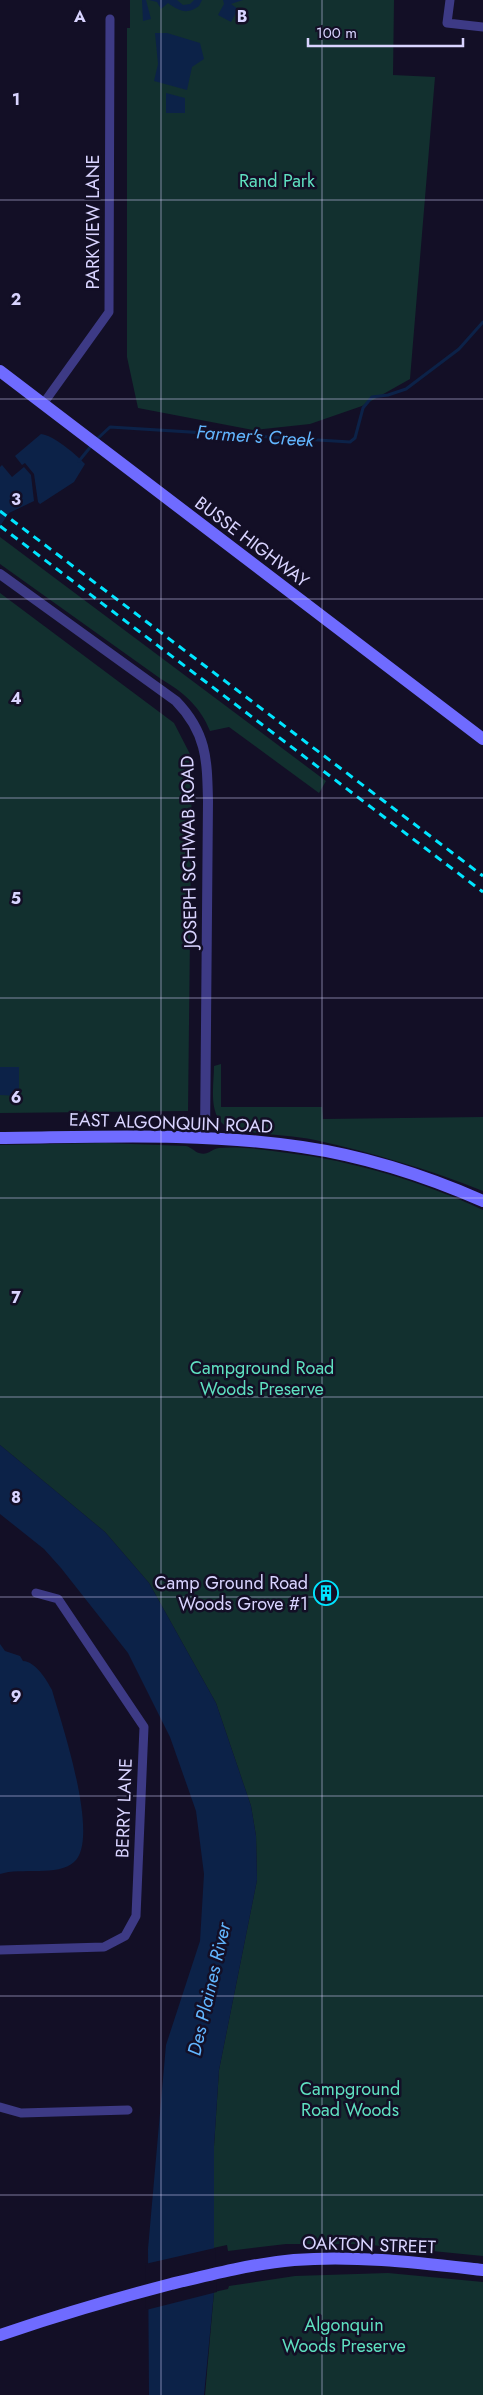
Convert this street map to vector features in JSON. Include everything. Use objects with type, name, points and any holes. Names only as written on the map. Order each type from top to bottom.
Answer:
[{"type":"main road","name":"BUSSE HIGHWAY","points":[[0,371],[483,739]]},
{"type":"main road","name":"EAST ALGONQUIN ROAD","points":[[0,1138],[205,1138],[295,1146],[362,1159],[411,1173],[483,1201]]},
{"type":"main road","name":"OAKTON STREET","points":[[0,2335],[137,2293],[228,2270],[295,2260],[346,2258],[396,2260],[483,2270]]},
{"type":"street","points":[[450,0],[447,23],[483,27]]},
{"type":"street","name":"PARKVIEW LANE","points":[[43,404],[109,312],[110,19]]},
{"type":"street","name":"JOSEPH SCHWAB ROAD","points":[[0,574],[167,694],[192,720],[202,737],[207,769],[208,801],[205,1138]]},
{"type":"street","name":"BERRY LANE","points":[[0,1950],[104,1947],[125,1936],[136,1916],[144,1727],[58,1599],[36,1593]]},
{"type":"street","points":[[0,2107],[21,2113],[128,2110]]},
{"type":"green space","name":"Rand Park","points":[[130,0],[394,0],[393,75],[435,77],[410,379],[362,406],[310,424],[253,430],[138,408],[127,357],[127,28],[130,28]]},
{"type":"green space","points":[[0,537],[326,781],[319,793],[229,727],[210,731],[196,707],[177,689],[0,564]]},
{"type":"green space","points":[[0,593],[174,723],[192,758],[188,1111],[0,1113]]},
{"type":"green space","points":[[221,1064],[221,1107],[322,1107],[323,1119],[483,1117],[483,1191],[421,1169],[337,1145],[304,1138],[229,1128],[217,1117],[213,1101],[214,1066]]},
{"type":"green space","name":"Campground Road Woods","points":[[105,1143],[186,1146],[202,1154],[219,1148],[263,1150],[338,1161],[388,1174],[436,1190],[483,1210],[483,2256],[361,2244],[286,2244],[228,2251],[227,2245],[213,2248],[214,2146],[219,2070],[257,1880],[256,1836],[251,1806],[216,1703],[149,1583],[105,1532],[0,1445],[0,1145]]},
{"type":"green space","name":"Algonquin Woods Preserve","points":[[388,2273],[483,2282],[483,2395],[205,2395],[214,2292],[228,2289],[229,2286],[295,2276]]},
{"type":"water","points":[[142,0],[146,0],[151,19],[143,21]]},
{"type":"water","points":[[149,0],[177,0],[183,5],[190,4],[194,0],[202,0],[195,9],[183,11],[168,3],[161,9],[157,2]]},
{"type":"water","points":[[223,0],[243,0],[231,4],[238,9],[231,22],[218,15],[224,4]]},
{"type":"water","points":[[155,33],[167,33],[200,43],[204,59],[192,67],[187,90],[154,81],[158,64]]},
{"type":"water","points":[[166,93],[185,98],[185,113],[166,113]]},
{"type":"water","points":[[41,434],[58,442],[85,464],[74,482],[40,504],[38,502],[34,474],[25,463],[22,465],[15,456]]},
{"type":"water","points":[[2,465],[12,477],[24,467],[31,475],[34,501],[9,513],[0,526],[0,467]]},
{"type":"water","points":[[0,1067],[19,1067],[19,1096],[0,1095]]},
{"type":"water","name":"Des Plaines River","points":[[0,1445],[105,1532],[149,1583],[216,1703],[251,1806],[256,1836],[257,1880],[219,2070],[214,2146],[214,2292],[204,2395],[149,2395],[148,2249],[166,2045],[200,1941],[204,1874],[196,1811],[170,1737],[128,1653],[44,1549],[0,1514]]},
{"type":"water","points":[[0,1644],[5,1651],[20,1656],[23,1661],[32,1664],[47,1681],[52,1690],[70,1752],[81,1806],[83,1830],[81,1849],[74,1862],[67,1867],[49,1871],[18,1871],[0,1874]]},
{"type":"pier","points":[[215,2248],[217,2292],[146,2310],[145,2264]]},
{"type":"waterway","name":"Farmer's Creek","points":[[96,440],[110,427],[350,442],[355,438],[363,408],[372,397],[388,395],[406,389],[459,349],[483,322]]},
{"type":"waterway","name":"Farmer's Creek","points":[[79,461],[92,445]]},
{"type":"railway","points":[[0,511],[483,876]]},
{"type":"railway","points":[[0,526],[483,892]]},
{"type":"place","name":"Camp Ground Road Woods Grove #1","points":[[326,1593]]},
{"type":"park label","name":"Campground Road Woods Preserve","points":[[262,1378]]}]
